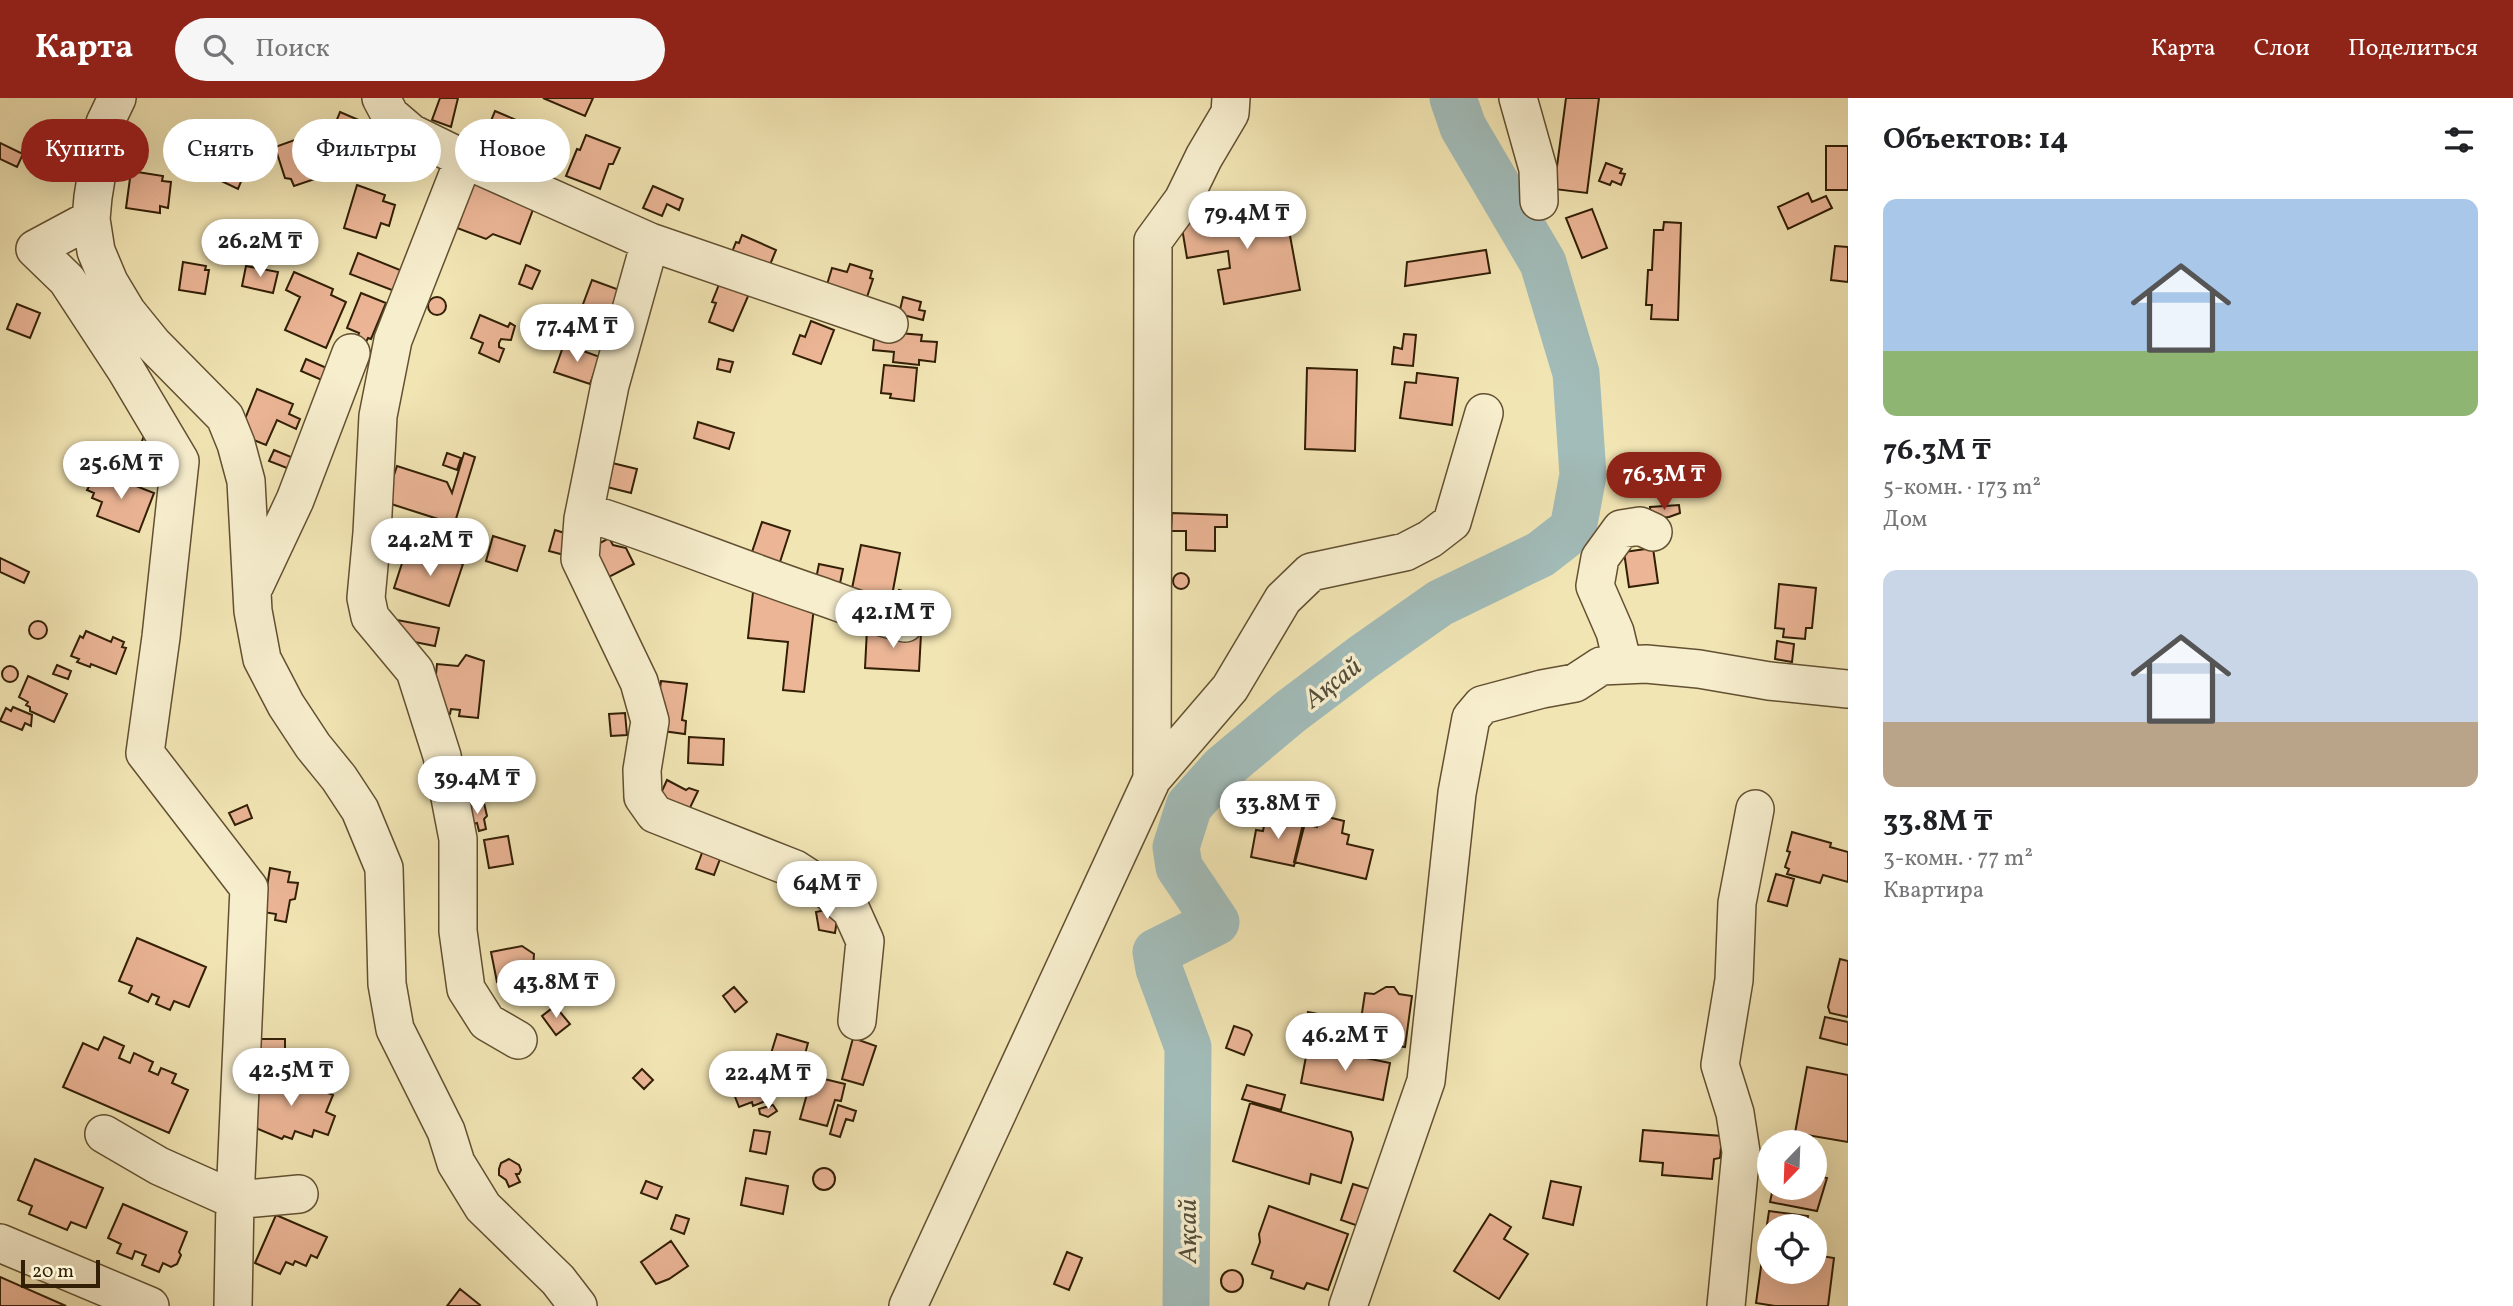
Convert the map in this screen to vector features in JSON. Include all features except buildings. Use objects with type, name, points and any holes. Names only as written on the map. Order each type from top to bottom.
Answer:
[{"type":"street","points":[[117,98],[105,123],[91,219],[96,251],[108,282],[127,312],[153,344],[225,417],[236,444],[246,481],[253,611],[262,659],[286,705],[360,810],[384,868],[387,984],[395,1029],[446,1131],[456,1163],[483,1207],[558,1280],[578,1306]]},
{"type":"street","points":[[380,98],[390,115],[411,133],[455,155]]},
{"type":"street","points":[[1152,779],[1153,241],[1183,200],[1230,113],[1231,98]]},
{"type":"street","points":[[1518,98],[1538,169],[1539,201]]},
{"type":"street","points":[[455,182],[393,340],[378,416],[366,598],[370,617],[415,671],[442,756],[458,839],[458,931],[466,989],[487,1022],[518,1040]]},
{"type":"street","points":[[516,182],[650,242],[889,324]]},
{"type":"street","points":[[91,219],[35,249],[67,280],[126,370],[180,461],[145,754],[249,888],[233,1306]]},
{"type":"street","points":[[650,242],[610,385],[585,512],[580,559],[628,656],[650,721],[642,770],[643,797],[655,814],[795,869],[829,891],[851,910],[864,941],[857,1021]]},
{"type":"street","points":[[253,589],[295,500],[351,353]]},
{"type":"street","points":[[908,1306],[1152,779],[1230,688],[1283,599],[1311,572],[1405,552],[1430,540],[1452,522],[1484,413]]},
{"type":"street","points":[[585,512],[767,579],[881,618],[905,623]]},
{"type":"street","points":[[1623,665],[1615,632],[1595,586],[1600,558],[1621,529],[1640,526],[1653,532]]},
{"type":"street","points":[[1348,1306],[1426,1082],[1450,851],[1471,718],[1482,705],[1575,683],[1601,666],[1646,664],[1848,689]]},
{"type":"street","points":[[1726,1306],[1741,1152],[1735,1113],[1720,1065],[1734,980],[1737,904],[1755,809]]},
{"type":"street","points":[[104,1134],[159,1166],[235,1200],[299,1194]]},
{"type":"street","points":[[0,1243],[150,1306]]},
{"type":"waterway","name":"Ақсай","points":[[1186,1306],[1188,1047],[1159,969],[1156,952],[1216,922],[1179,867],[1176,847],[1189,806],[1223,768],[1290,712],[1363,657],[1440,603],[1541,554],[1573,529],[1583,475],[1576,373],[1543,263],[1463,127],[1453,98]]}]
